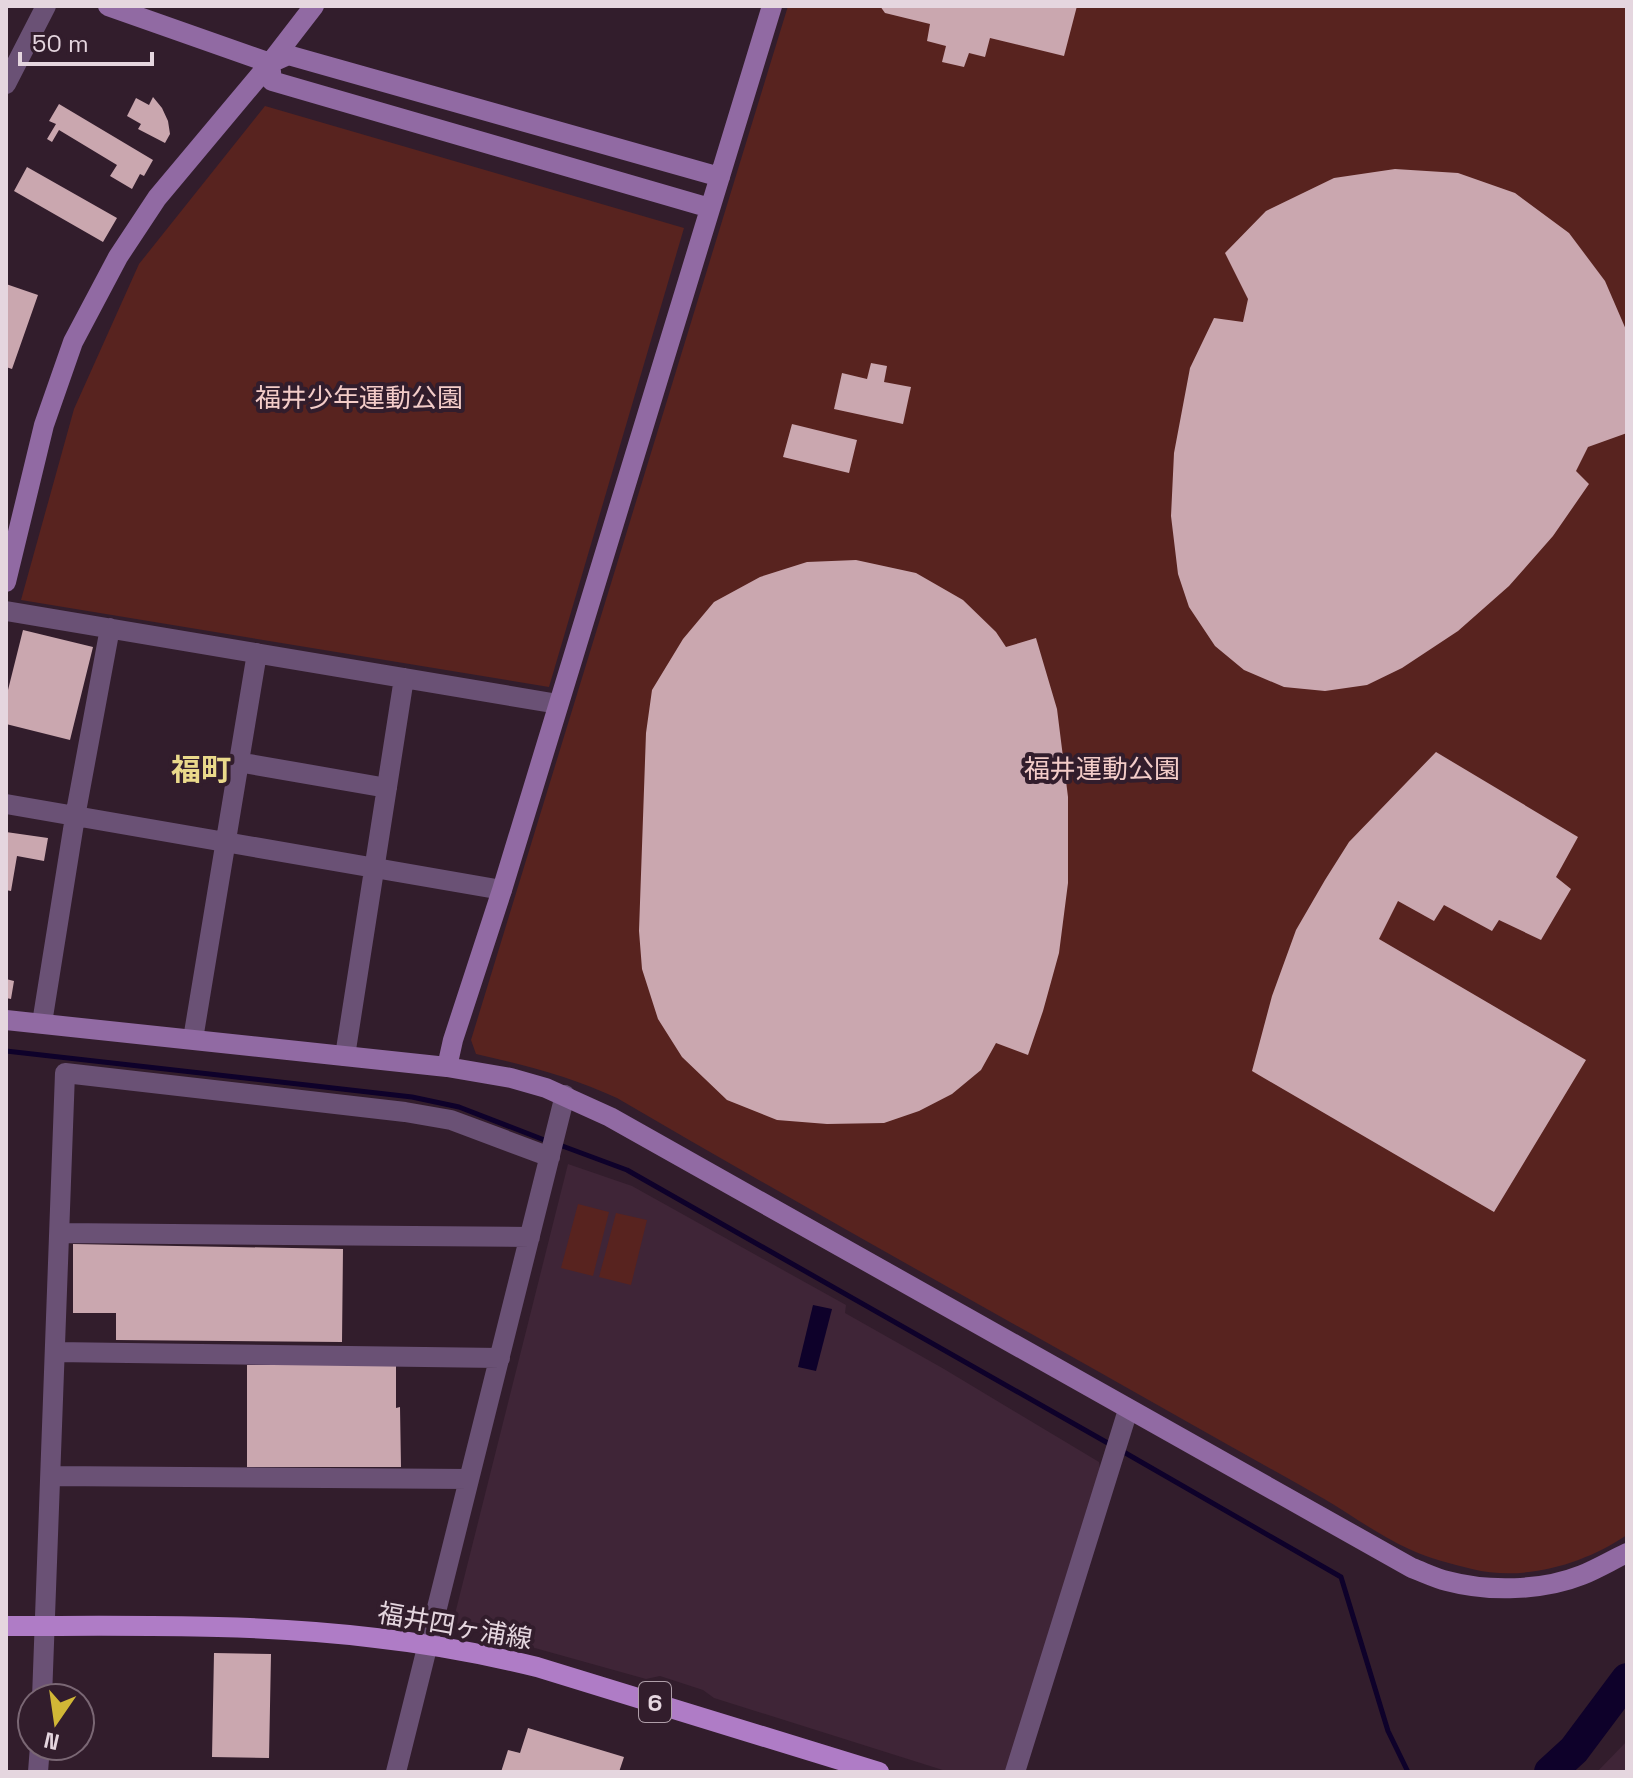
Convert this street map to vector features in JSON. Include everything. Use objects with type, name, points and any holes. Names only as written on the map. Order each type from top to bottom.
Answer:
[{"type":"main road","name":"福井四ヶ浦線","points":[[6,1626],[273,1630],[428,1644],[550,1671],[879,1772]]},
{"type":"street","points":[[6,84],[46,6]]},
{"type":"street","points":[[108,6],[270,63],[288,55],[720,177]]},
{"type":"street","points":[[6,582],[44,425],[73,342],[118,257],[157,198],[314,6]]},
{"type":"street","points":[[447,1067],[772,6]]},
{"type":"street","points":[[270,63],[272,81],[710,208]]},
{"type":"street","points":[[6,611],[558,704]]},
{"type":"street","points":[[42,1023],[75,817],[110,628]]},
{"type":"street","points":[[193,1039],[257,653]]},
{"type":"street","points":[[345,1056],[404,678]]},
{"type":"street","points":[[238,762],[387,788]]},
{"type":"street","points":[[6,804],[502,890]]},
{"type":"street","points":[[6,1020],[447,1067],[511,1078],[565,1095],[624,1124],[1412,1568],[1447,1581],[1485,1587],[1546,1584],[1580,1576],[1627,1553]]},
{"type":"street","points":[[43,1682],[65,1073],[405,1112],[451,1120],[550,1155]]},
{"type":"street","points":[[396,1772],[565,1095]]},
{"type":"street","points":[[60,1233],[530,1237]]},
{"type":"street","points":[[55,1352],[500,1358]]},
{"type":"street","points":[[1015,1772],[1128,1410]]},
{"type":"street","points":[[51,1476],[469,1479]]},
{"type":"shaded area","points":[[568,1164],[632,1186],[846,1305],[845,1313],[1099,1462],[1100,1469],[1008,1772],[949,1772],[714,1698],[703,1690],[660,1676],[646,1679],[456,1626],[454,1618]]},
{"type":"shaded area","points":[[813,1305],[832,1309],[816,1371],[798,1367]]},
{"type":"shaded area","points":[[1627,1741],[1627,1772],[1597,1772]]},
{"type":"green space","name":"福井運動公園","points":[[788,6],[1627,6],[1627,1535],[1610,1545],[1553,1568],[1512,1573],[1472,1569],[1416,1552],[617,1098],[548,1072],[476,1054],[471,1040]]},
{"type":"green space","name":"福井少年運動公園","points":[[265,106],[684,228],[549,687],[21,600],[74,409],[139,264]]},
{"type":"green space","points":[[578,1204],[609,1212],[593,1276],[561,1268]]},
{"type":"green space","points":[[616,1213],[647,1220],[631,1285],[599,1277]]},
{"type":"building","points":[[880,6],[1077,6],[1064,56],[990,38],[985,57],[969,53],[964,67],[942,62],[946,46],[927,41],[930,24],[885,13]]},
{"type":"building","points":[[153,97],[168,121],[170,134],[165,143],[138,129],[141,124],[127,116],[136,98],[149,105]]},
{"type":"building","points":[[59,104],[153,160],[132,189],[110,176],[117,165],[59,130],[52,142],[47,139],[56,124],[49,121]]},
{"type":"building","points":[[27,167],[117,218],[103,242],[14,191]]},
{"type":"building","points":[[1395,169],[1458,173],[1515,193],[1569,233],[1605,281],[1627,332],[1627,433],[1588,447],[1576,471],[1589,484],[1553,536],[1509,586],[1458,631],[1402,668],[1367,685],[1325,691],[1284,687],[1244,670],[1215,646],[1189,607],[1178,574],[1171,516],[1174,453],[1190,368],[1214,318],[1243,322],[1248,299],[1225,253],[1266,211],[1334,178]]},
{"type":"building","points":[[6,284],[38,295],[12,369],[6,367]]},
{"type":"building","points":[[871,363],[887,366],[884,382],[911,387],[903,424],[834,409],[842,373],[867,379]]},
{"type":"building","points":[[792,424],[857,440],[849,473],[783,457]]},
{"type":"building","points":[[856,560],[916,573],[963,600],[996,632],[1006,647],[1036,638],[1057,709],[1068,797],[1068,883],[1059,953],[1028,1055],[996,1043],[981,1070],[952,1094],[919,1111],[884,1123],[827,1124],[777,1120],[727,1100],[682,1057],[658,1019],[642,969],[639,931],[646,733],[652,690],[683,639],[714,602],[760,577],[807,562]]},
{"type":"building","points":[[23,630],[93,647],[70,740],[6,724],[6,698]]},
{"type":"building","points":[[1436,752],[1578,837],[1556,877],[1571,889],[1541,940],[1499,920],[1492,931],[1444,905],[1434,921],[1398,901],[1379,939],[1586,1060],[1494,1212],[1252,1071],[1272,996],[1296,930],[1349,842]]},
{"type":"building","points":[[6,832],[48,838],[44,861],[17,856],[11,891],[6,890]]},
{"type":"building","points":[[6,979],[14,981],[11,999],[6,998]]},
{"type":"building","points":[[73,1244],[343,1249],[342,1342],[116,1340],[116,1313],[73,1313]]},
{"type":"building","points":[[247,1365],[396,1365],[401,1467],[247,1467]]},
{"type":"building","points":[[214,1653],[271,1654],[269,1758],[212,1757]]},
{"type":"building","points":[[528,1728],[624,1757],[619,1772],[501,1772],[508,1750],[520,1753]]},
{"type":"waterway","points":[[6,1051],[412,1097],[459,1107],[547,1141]]},
{"type":"waterway","points":[[557,1144],[627,1170],[1113,1446]]},
{"type":"waterway","points":[[1122,1451],[1341,1577],[1388,1731],[1408,1772]]},
{"type":"waterway","points":[[1550,1772],[1574,1750],[1627,1679]]},
{"type":"district","name":"福町","points":[[201,769]]}]
